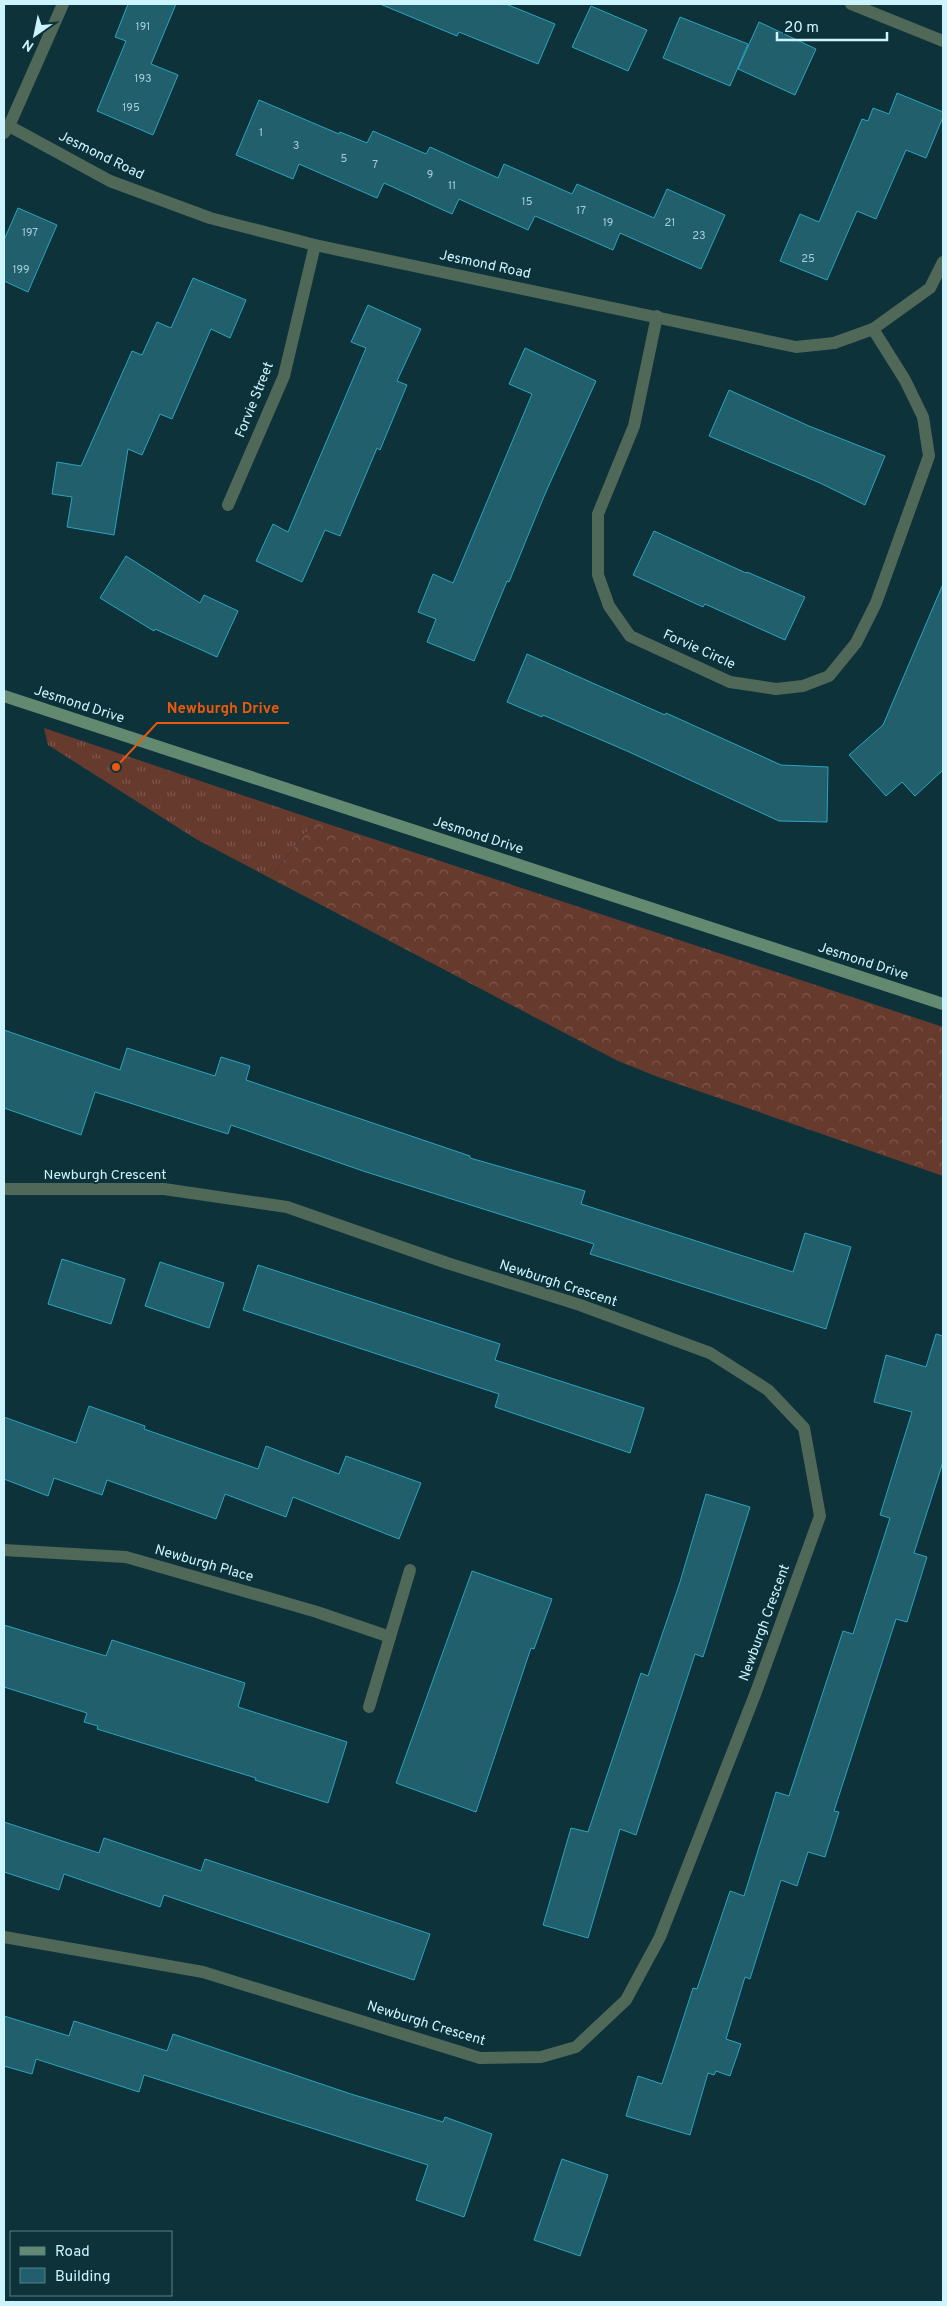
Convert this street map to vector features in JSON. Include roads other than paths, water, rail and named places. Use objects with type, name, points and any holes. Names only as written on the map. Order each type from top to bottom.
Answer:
[{"type":"street","points":[[7,130],[63,4]]},
{"type":"street","points":[[851,4],[943,41]]},
{"type":"street","name":"Jesmond Road","points":[[7,130],[110,181],[210,218],[316,245],[796,347],[834,343],[873,329],[930,288],[943,262]]},
{"type":"street","name":"Forvie Street","points":[[228,505],[284,376],[316,245]]},
{"type":"street","name":"Forvie Circle","points":[[657,316],[634,426],[598,514],[598,576],[609,606],[630,636],[730,682],[776,689],[803,686],[829,676],[856,642],[876,603],[929,456],[923,417],[905,380],[873,329]]},
{"type":"street","name":"Jesmond Drive","points":[[4,696],[943,1004]]},
{"type":"street","name":"Newburgh Crescent","points":[[4,1189],[164,1189],[287,1208],[447,1263],[580,1305],[710,1353],[768,1390],[804,1428],[820,1516],[756,1692],[660,1937],[626,2000],[576,2047],[541,2057],[480,2058],[203,1972],[4,1937]]},
{"type":"street","name":"Newburgh Place","points":[[4,1550],[126,1557],[308,1610],[390,1637]]},
{"type":"street","points":[[369,1707],[410,1570]]},
{"type":"place","name":"Newburgh Drive","points":[[116,767]]}]
